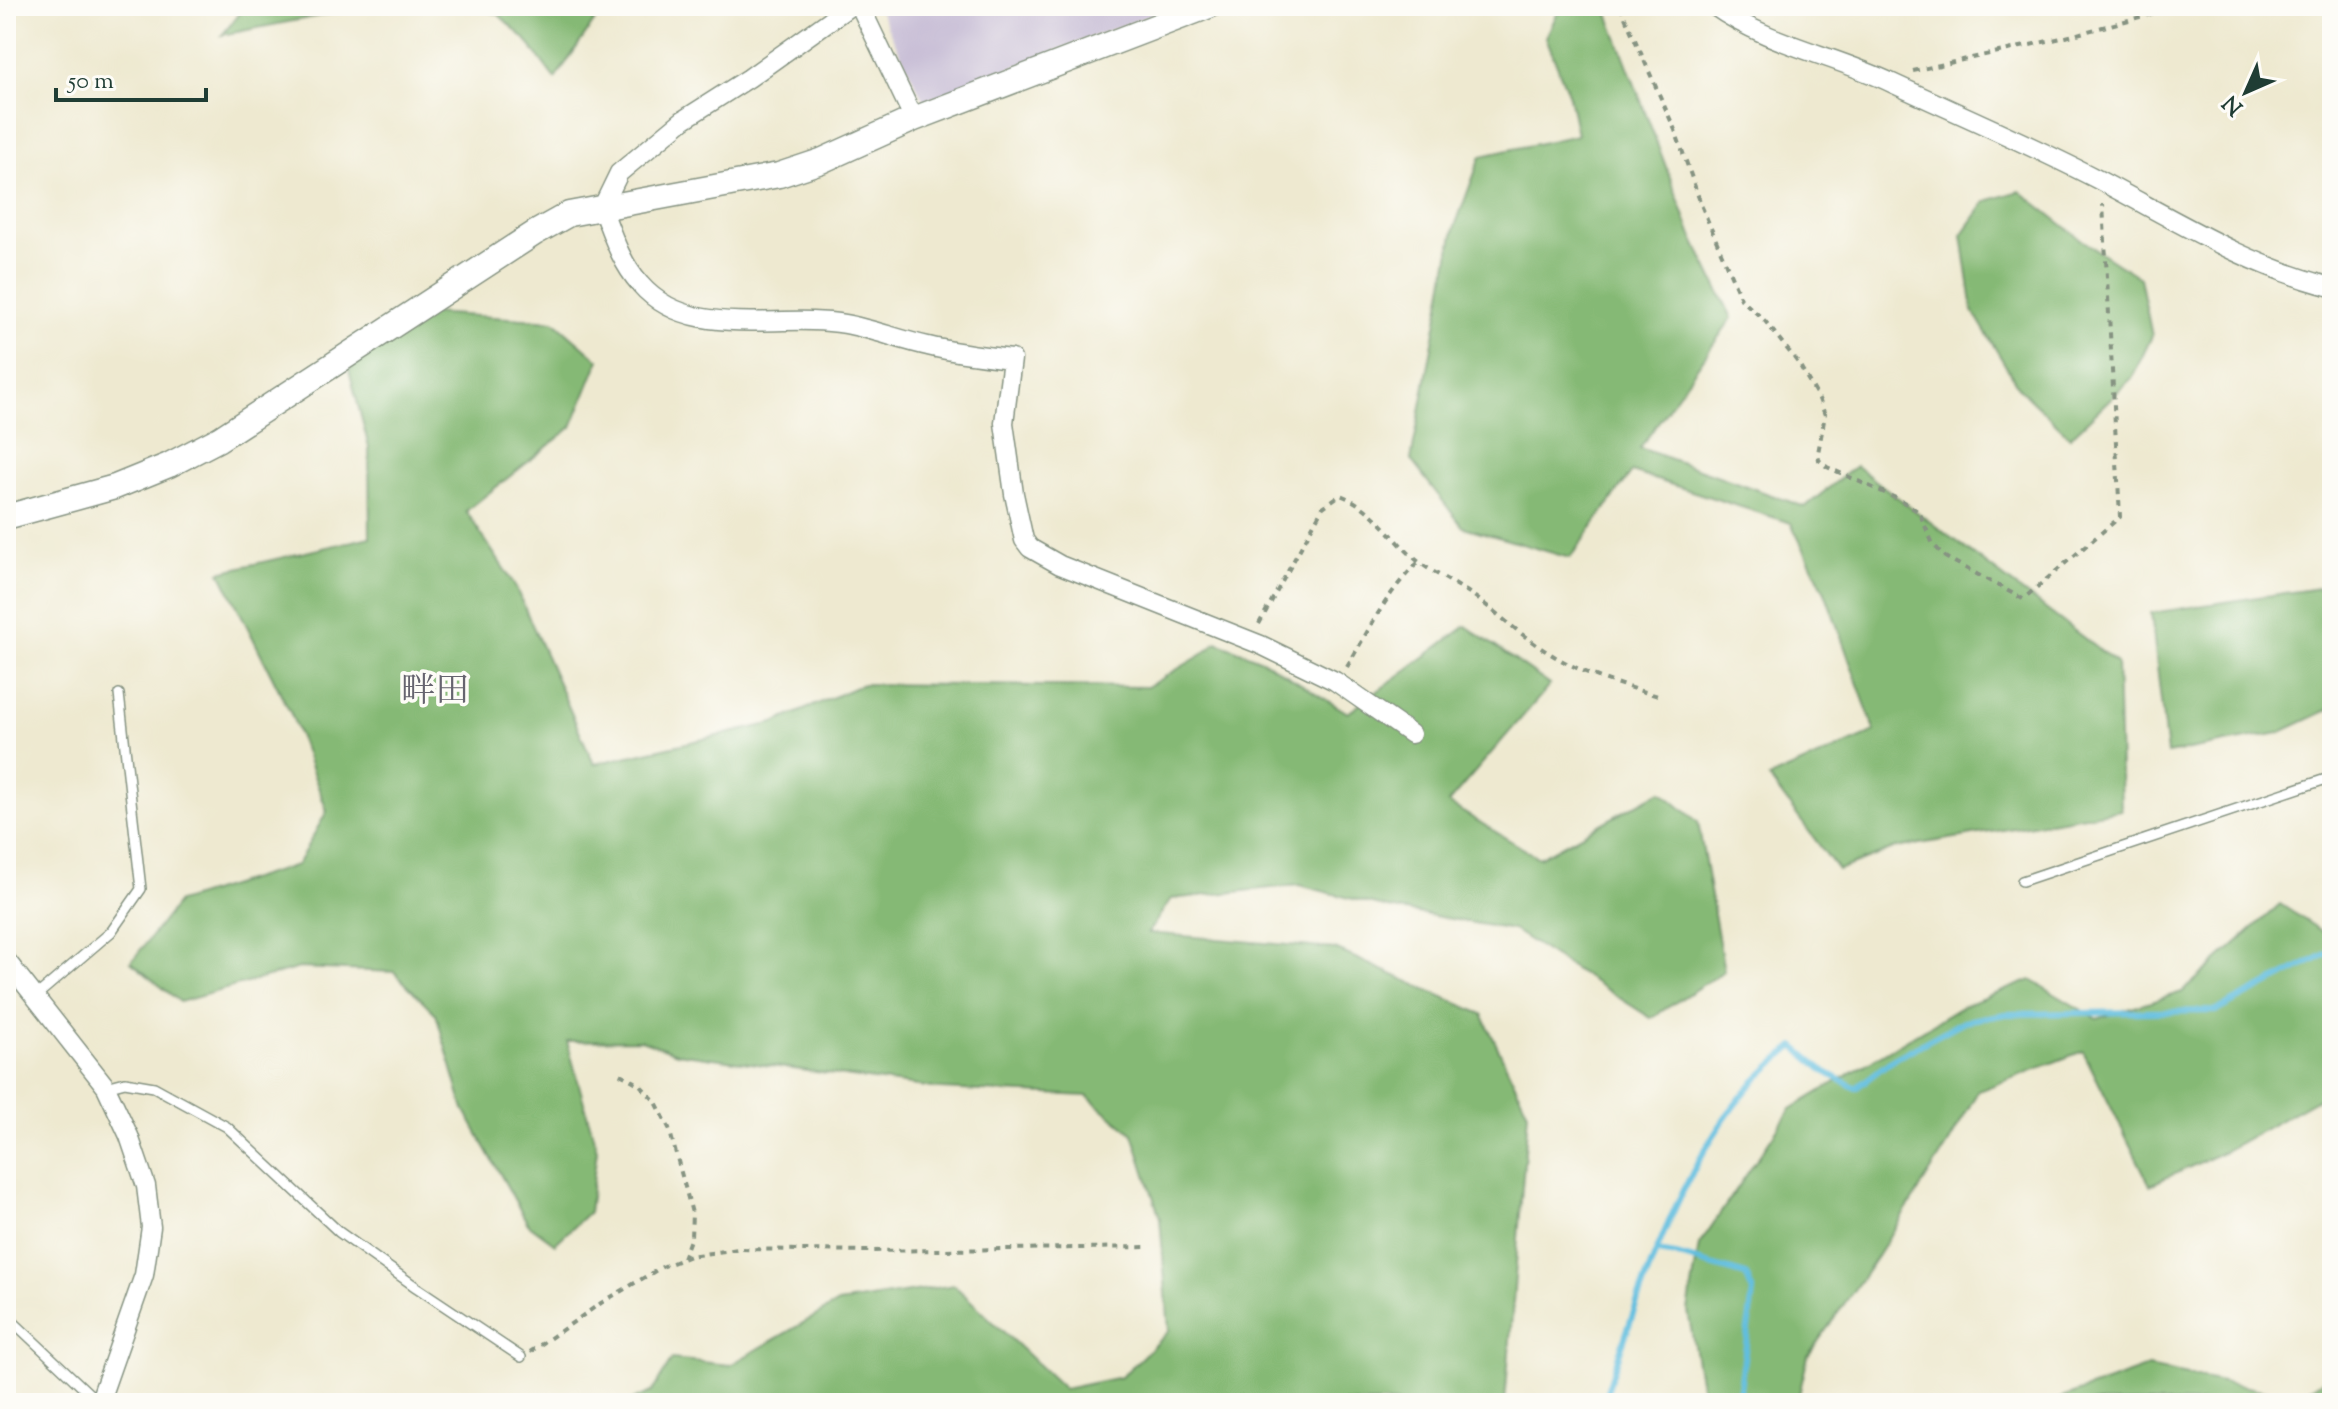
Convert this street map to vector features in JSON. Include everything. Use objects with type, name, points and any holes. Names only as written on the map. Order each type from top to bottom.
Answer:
[{"type":"street","points":[[850,6],[749,78],[683,120],[619,173],[602,208],[621,255],[640,285],[661,302],[689,315],[727,321],[843,323],[958,353],[1012,359],[1004,423],[1014,494],[1024,540],[1030,548],[1060,565],[1250,641],[1338,683],[1411,734]]},
{"type":"street","points":[[860,6],[914,119]]},
{"type":"street","points":[[6,517],[115,487],[169,465],[219,439],[535,233],[569,214],[779,175],[821,161],[914,119],[1209,6]]},
{"type":"street","points":[[1714,6],[1757,32],[1861,68],[2101,182],[2218,245],[2296,278],[2332,287]]},
{"type":"street","points":[[6,960],[106,1087],[129,1136],[146,1186],[151,1227],[144,1275],[99,1403]]},
{"type":"lane","points":[[36,996],[111,932],[141,889],[119,694]]},
{"type":"lane","points":[[2022,881],[2332,777]]},
{"type":"lane","points":[[106,1087],[125,1082],[154,1087],[227,1127],[339,1232],[521,1357]]},
{"type":"lane","points":[[6,1315],[99,1403]]},
{"type":"path","points":[[1620,6],[1675,130],[1702,207],[1741,299],[1765,321],[1799,364],[1819,399],[1825,415],[1819,460],[1827,467],[1900,500],[1919,512],[1933,544],[1945,557],[2023,599],[2120,517],[2101,182]]},
{"type":"path","points":[[1881,78],[2066,37],[2177,7],[2202,6]]},
{"type":"path","points":[[1250,641],[1323,507],[1340,495],[1366,509],[1419,562],[1473,596],[1549,653],[1595,676],[1662,697]]},
{"type":"path","points":[[1338,683],[1391,593],[1419,562]]},
{"type":"path","points":[[620,1074],[639,1084],[656,1102],[669,1128],[692,1213],[691,1237],[683,1258]]},
{"type":"path","points":[[521,1357],[613,1296],[683,1258],[738,1249],[869,1251],[1148,1247]]},
{"type":"shaded area","points":[[879,6],[1153,6],[1155,13],[924,101]]},
{"type":"green space","points":[[246,6],[370,6],[222,35]]},
{"type":"green space","points":[[470,6],[605,6],[555,79],[525,39],[498,14]]},
{"type":"green space","points":[[1561,6],[1605,6],[1693,238],[1732,318],[1640,448],[1805,507],[1856,466],[2117,663],[2121,810],[1896,848],[1838,870],[1769,778],[1875,732],[1825,592],[1791,523],[1632,472],[1570,558],[1463,527],[1411,460],[1454,229],[1481,156],[1577,135],[1569,96],[1546,37]]},
{"type":"green space","points":[[2020,191],[2082,240],[2140,278],[2152,336],[2132,378],[2070,437],[2019,388],[1973,311],[1962,235],[1986,201]]},
{"type":"green space","points":[[415,312],[554,321],[599,360],[572,427],[466,511],[514,584],[594,764],[774,723],[863,684],[1147,687],[1203,654],[1217,642],[1262,660],[1348,713],[1466,626],[1550,685],[1448,803],[1539,858],[1661,791],[1698,822],[1724,971],[1651,1018],[1513,930],[1388,908],[1299,885],[1171,899],[1148,933],[1335,949],[1482,1014],[1528,1112],[1505,1403],[625,1403],[652,1392],[672,1359],[730,1365],[838,1303],[954,1285],[1064,1389],[1121,1377],[1169,1331],[1160,1218],[1133,1134],[1087,1096],[940,1089],[677,1053],[641,1040],[567,1041],[597,1150],[589,1212],[555,1244],[528,1224],[463,1107],[436,1014],[394,972],[299,968],[180,1002],[131,962],[178,902],[297,865],[327,811],[292,716],[220,572],[370,537],[369,447],[349,370],[389,322]]},
{"type":"green space","points":[[2332,586],[2332,708],[2279,733],[2167,754],[2151,613]]},
{"type":"green space","points":[[2280,904],[2332,938],[2332,1091],[2223,1152],[2150,1185],[2083,1051],[1978,1091],[1876,1258],[1808,1356],[1797,1403],[1704,1403],[1688,1311],[1699,1245],[1791,1109],[1963,1006],[2031,980],[2097,1019],[2182,992]]},
{"type":"green space","points":[[2148,1367],[2296,1397],[2332,1375],[2332,1403],[2048,1403]]},
{"type":"waterway","points":[[1603,1403],[1661,1240],[1698,1161],[1745,1092],[1794,1046],[1824,1071],[1856,1088],[1892,1060],[1964,1021],[2006,1014],[2216,1011],[2332,951]]},
{"type":"waterway","points":[[1658,1252],[1746,1275],[1753,1292],[1738,1403]]},
{"type":"district","name":"畔田","points":[[435,692]]}]
